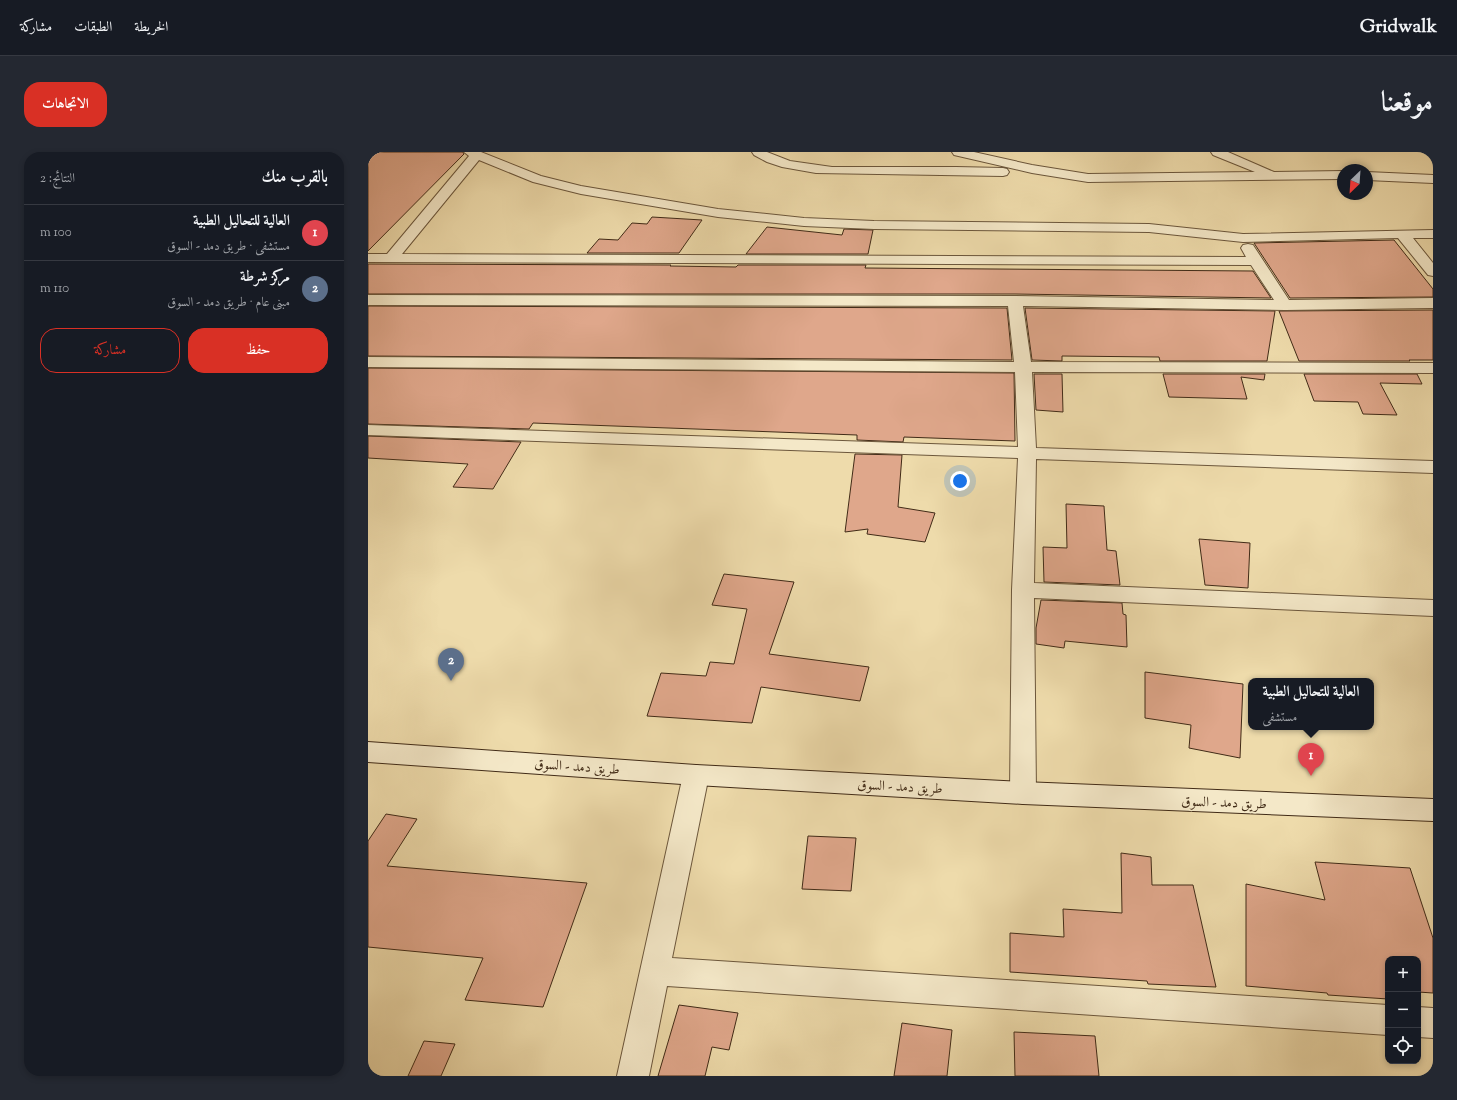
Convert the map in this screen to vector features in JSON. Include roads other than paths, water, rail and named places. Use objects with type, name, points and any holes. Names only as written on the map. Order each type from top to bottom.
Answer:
[{"type":"street","points":[[758,152],[773,161],[782,164],[816,169],[845,171],[995,172],[1088,178],[1337,176]]},
{"type":"street","points":[[958,152],[1032,169],[1088,178]]},
{"type":"street","points":[[1221,152],[1275,176]]},
{"type":"street","points":[[390,259],[473,154],[537,179],[581,190],[718,213],[776,220],[874,225],[1149,228],[1243,238],[1433,234]]},
{"type":"street","points":[[1373,176],[1433,179]]},
{"type":"street","points":[[1402,234],[1433,272]]},
{"type":"street","points":[[1243,238],[1255,261],[1285,304]]},
{"type":"street","points":[[368,258],[1255,261]]},
{"type":"street","points":[[368,300],[1015,301],[1285,304],[1433,303]]},
{"type":"street","points":[[1015,301],[1023,367],[1027,453],[1023,590],[1023,793]]},
{"type":"street","points":[[368,362],[1023,367],[1433,368]]},
{"type":"street","points":[[368,430],[1433,467]]},
{"type":"street","points":[[1023,590],[1433,608]]},
{"type":"street","name":"طريق دمد - السوق","points":[[368,752],[696,775],[1023,793],[1433,810]]},
{"type":"street","points":[[633,1076],[696,775]]},
{"type":"street","points":[[656,971],[1385,1020]]},
{"type":"street","points":[[1421,1022],[1433,1023]]},
{"type":"place","name":"مركز شرطة","points":[[451,681]]},
{"type":"place","name":"العالية للتحاليل الطبية","points":[[1311,776]]}]
